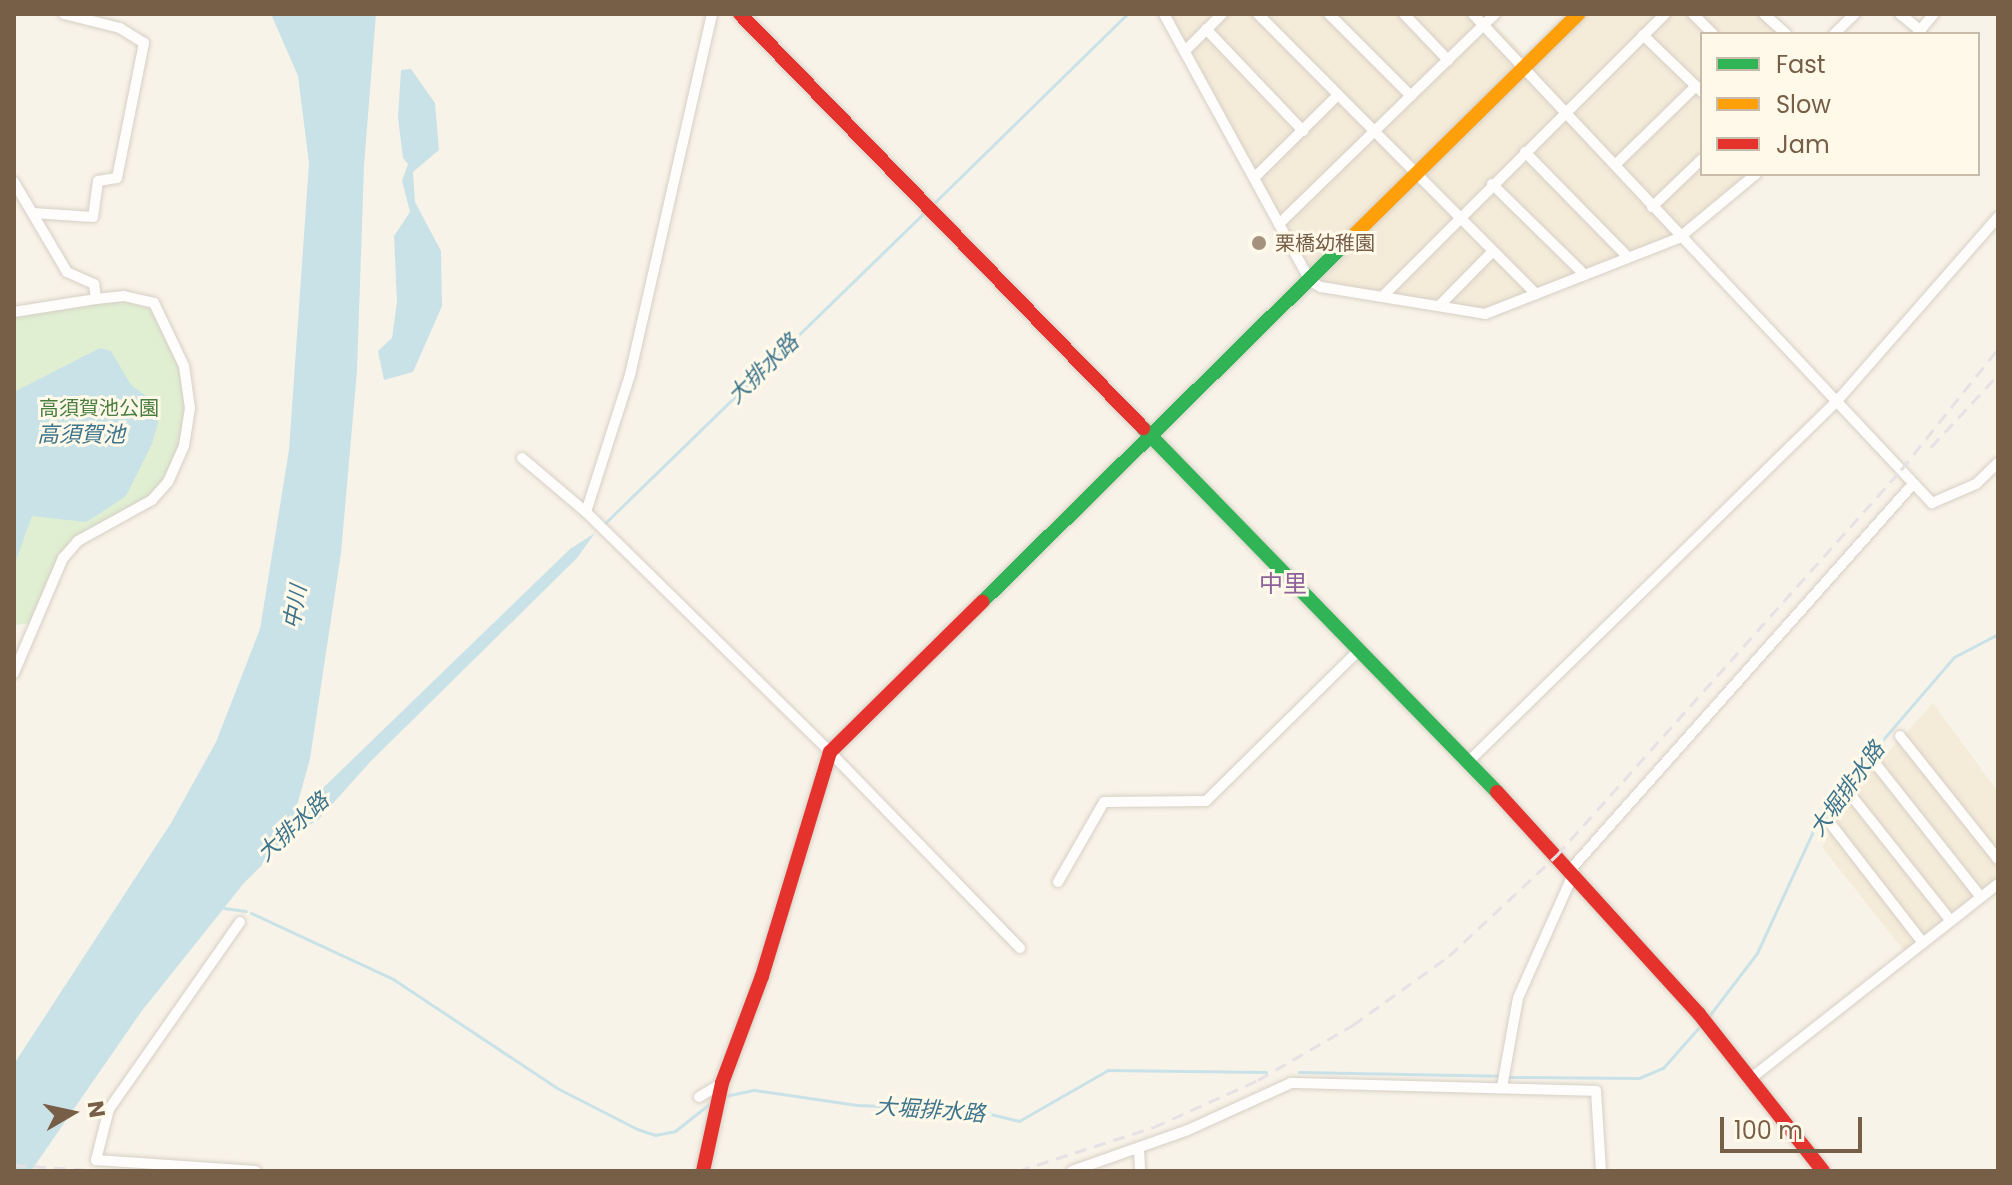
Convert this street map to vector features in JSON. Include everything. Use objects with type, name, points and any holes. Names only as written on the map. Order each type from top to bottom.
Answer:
[{"type":"street","points":[[33,213],[93,217],[98,181],[117,178],[144,43],[120,28],[64,14]]},
{"type":"street","points":[[588,515],[630,375],[712,14]]},
{"type":"street","points":[[740,14],[1572,870],[1703,1020],[1823,1171]]},
{"type":"street","points":[[1164,14],[1310,281],[1485,314],[1679,238],[1754,176]]},
{"type":"street","points":[[1185,51],[1222,14]]},
{"type":"street","points":[[1258,14],[1414,175],[1536,294]]},
{"type":"street","points":[[1329,14],[1411,96]]},
{"type":"street","points":[[1404,14],[1448,60]]},
{"type":"street","points":[[1473,14],[1526,66],[1679,238],[1932,503],[1950,499],[1976,484],[1998,463]]},
{"type":"street","points":[[1279,224],[1495,14]]},
{"type":"street","points":[[703,1171],[722,1083],[762,976],[830,752],[1578,14]]},
{"type":"street","points":[[1382,297],[1665,14]]},
{"type":"street","points":[[1693,14],[1711,32]]},
{"type":"street","points":[[1764,14],[1784,32]]},
{"type":"street","points":[[1836,32],[1855,14]]},
{"type":"street","points":[[1900,14],[1919,32],[1934,14]]},
{"type":"street","points":[[1206,29],[1303,131]]},
{"type":"street","points":[[1615,165],[1699,89],[1643,35]]},
{"type":"street","points":[[1254,178],[1337,96]]},
{"type":"street","points":[[1525,152],[1628,257]]},
{"type":"street","points":[[1652,207],[1700,161]]},
{"type":"street","points":[[14,182],[67,272],[94,284],[96,299]]},
{"type":"street","points":[[1492,184],[1585,275]]},
{"type":"street","points":[[1468,762],[1837,401],[1998,217]]},
{"type":"street","points":[[1439,306],[1492,252]]},
{"type":"street","points":[[14,312],[124,296],[154,303],[187,376],[190,408],[184,446],[168,482],[152,500],[69,549],[14,673]]},
{"type":"street","points":[[522,458],[588,515],[830,752],[1020,948]]},
{"type":"street","points":[[1502,1087],[1518,998],[1572,870],[1913,484]]},
{"type":"street","points":[[1058,882],[1104,802],[1206,801],[1358,651]]},
{"type":"street","points":[[1900,736],[1998,859]]},
{"type":"street","points":[[1875,763],[1981,897]]},
{"type":"street","points":[[1850,794],[1951,921]]},
{"type":"street","points":[[1830,823],[1923,943]]},
{"type":"street","points":[[1750,1079],[1998,884]]},
{"type":"street","points":[[240,922],[109,1109],[96,1160],[256,1171]]},
{"type":"street","points":[[699,1097],[722,1083]]},
{"type":"street","points":[[1072,1171],[1139,1149],[1291,1083],[1596,1091],[1601,1171]]},
{"type":"street","points":[[1139,1149],[1140,1171]]},
{"type":"shaded area","points":[[1170,14],[1490,14],[1487,17],[1533,64],[1584,14],[1762,14],[1780,32],[1700,32],[1700,176],[1749,176],[1689,229],[1485,310],[1325,286],[1311,277]]},
{"type":"shaded area","points":[[1933,703],[1998,792],[1998,879],[1905,952],[1822,847],[1852,792]]},
{"type":"green space","name":"高須賀池公園","points":[[119,300],[154,310],[186,385],[184,436],[168,475],[151,496],[79,537],[33,623],[14,625],[14,316]]},
{"type":"water","name":"中川","points":[[271,14],[376,14],[364,166],[357,371],[341,553],[310,759],[294,816],[570,549],[595,533],[577,558],[371,761],[318,820],[292,835],[244,883],[141,1012],[31,1171],[14,1171],[14,1064],[171,823],[216,742],[260,629],[289,450],[309,163],[298,76]]},
{"type":"water","points":[[411,69],[435,103],[439,150],[413,172],[415,202],[441,251],[442,306],[413,372],[384,380],[378,351],[392,338],[397,302],[394,236],[410,212],[402,181],[408,164],[403,158],[398,118],[401,70]]},
{"type":"water","name":"高須賀池","points":[[100,348],[111,351],[131,385],[152,400],[158,423],[152,444],[126,496],[86,522],[32,516],[14,566],[14,392]]},
{"type":"waterway","name":"大排水路","points":[[932,205],[1127,14]]},
{"type":"waterway","name":"大排水路","points":[[603,525],[924,213]]},
{"type":"waterway","name":"大堀排水路","points":[[1709,1016],[1757,953],[1813,831],[1843,786],[1954,657],[1998,634]]},
{"type":"waterway","name":"大堀排水路","points":[[224,908],[246,911]]},
{"type":"waterway","name":"大堀排水路","points":[[251,913],[393,979],[557,1088],[637,1129],[655,1135],[675,1131],[713,1101]]},
{"type":"waterway","name":"大堀排水路","points":[[1509,1077],[1639,1078],[1663,1068],[1700,1026]]},
{"type":"waterway","name":"大堀排水路","points":[[725,1096],[754,1090],[857,1105],[974,1110],[1019,1121],[1108,1070],[1266,1072]]},
{"type":"waterway","name":"大堀排水路","points":[[1299,1072],[1500,1076]]},
{"type":"railway","points":[[1018,1171],[1154,1127],[1258,1080],[1353,1025],[1449,956],[1557,855],[1901,470],[1998,349]]},
{"type":"railway","points":[[1931,447],[1998,375]]},
{"type":"railway","points":[[14,1165],[104,1171]]},
{"type":"traffic: fast","points":[[982,602],[1354,235]]},
{"type":"traffic: fast","points":[[1143,428],[1497,792]]},
{"type":"traffic: slow","points":[[1354,235],[1578,14]]},
{"type":"traffic: jam","points":[[740,14],[1143,428]]},
{"type":"traffic: jam","points":[[703,1171],[722,1083],[762,976],[830,752],[982,602]]},
{"type":"traffic: jam","points":[[1497,792],[1699,1014],[1823,1171]]},
{"type":"place","name":"栗橋幼稚園","points":[[1259,243]]},
{"type":"district","name":"中里","points":[[1283,584]]}]
